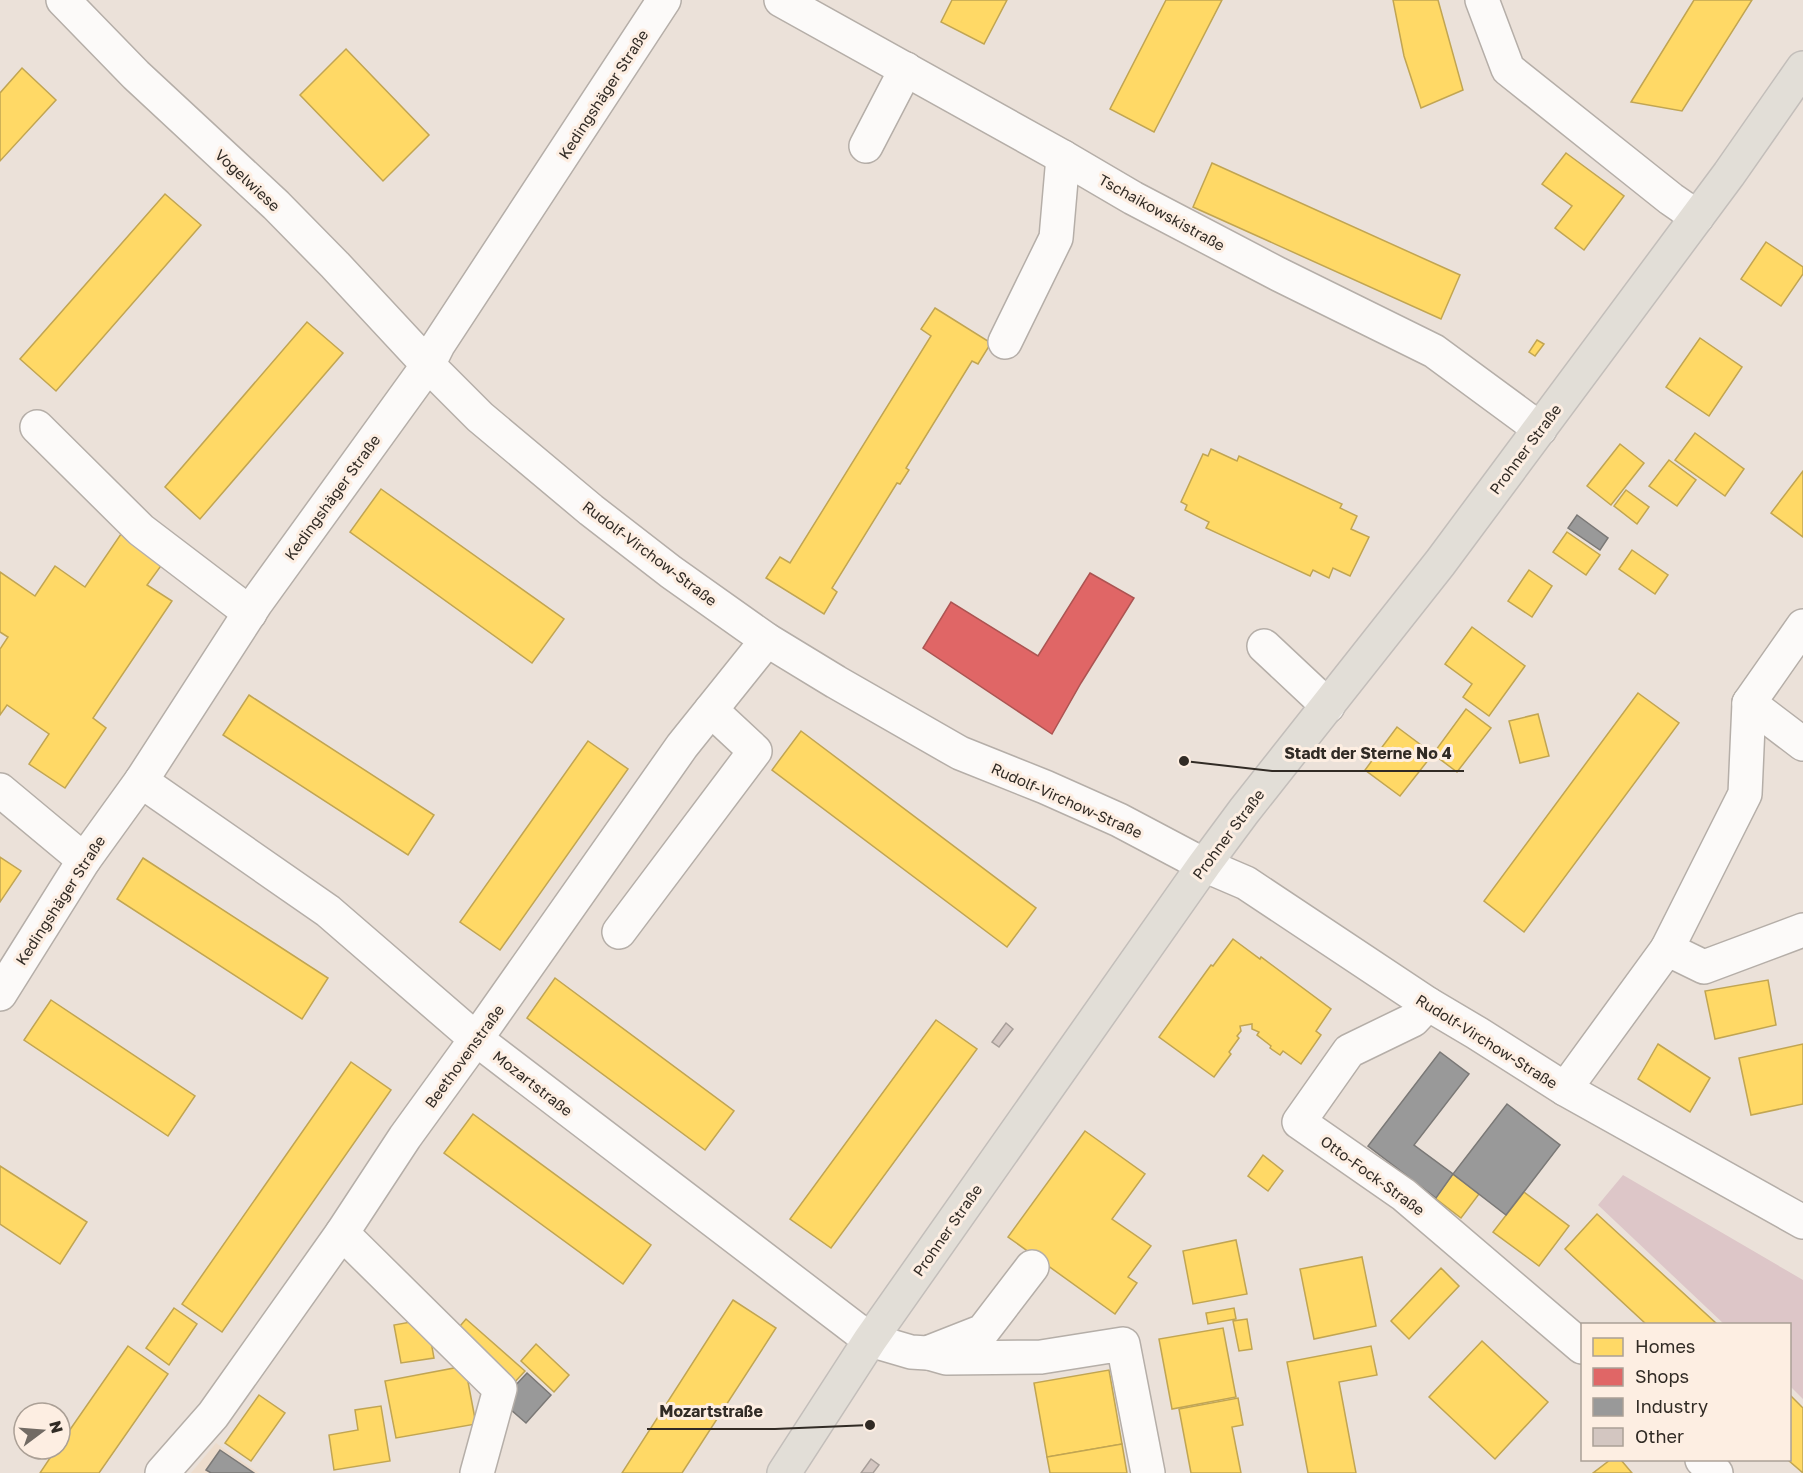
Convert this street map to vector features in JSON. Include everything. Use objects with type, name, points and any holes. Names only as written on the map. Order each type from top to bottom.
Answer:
[{"type":"main road","name":"Prohner Straße","points":[[784,1473],[870,1340],[1204,865],[1440,563],[1765,124],[1803,68]]},
{"type":"street","name":"Vogelwiese","points":[[63,0],[136,75],[283,213],[428,365]]},
{"type":"street","name":"Kedingshäger Straße","points":[[0,994],[84,860],[141,781],[250,613],[428,365],[438,345],[664,0]]},
{"type":"street","name":"Tschaikowskistraße","points":[[781,0],[1133,198],[1278,274],[1434,351],[1540,429]]},
{"type":"street","points":[[1482,0],[1508,69],[1671,200],[1696,217]]},
{"type":"street","points":[[866,146],[906,69]]},
{"type":"street","points":[[1005,342],[1056,238],[1063,157]]},
{"type":"street","name":"Rudolf-Virchow-Straße","points":[[428,365],[480,417],[591,510],[671,572],[767,640],[960,753],[1108,815],[1204,865],[1246,883],[1428,1004],[1477,1032],[1565,1089],[1803,1222]]},
{"type":"street","points":[[37,427],[141,530],[250,613]]},
{"type":"street","points":[[1565,1089],[1667,949],[1745,794],[1749,703],[1803,626]]},
{"type":"street","name":"Beethovenstraße","points":[[162,1473],[213,1415],[342,1233],[405,1137],[682,746],[767,640]]},
{"type":"street","points":[[1264,646],[1328,706]]},
{"type":"street","points":[[1749,703],[1803,744]]},
{"type":"street","points":[[619,932],[755,751],[711,710]]},
{"type":"street","name":"Mozartstraße","points":[[141,781],[328,911],[476,1039],[870,1340]]},
{"type":"street","points":[[0,790],[84,860]]},
{"type":"street","points":[[1667,949],[1704,967],[1803,930]]},
{"type":"street","name":"Otto-Fock-Straße","points":[[1428,1004],[1413,1020],[1349,1051],[1299,1122],[1404,1195],[1581,1346]]},
{"type":"street","points":[[342,1233],[500,1389],[477,1473]]},
{"type":"street","points":[[927,1353],[983,1331],[1032,1267]]},
{"type":"street","points":[[870,1340],[911,1352],[946,1358],[1041,1357],[1124,1344],[1148,1473]]},
{"type":"street","points":[[1703,1461],[1716,1473]]},
{"type":"shaded area","points":[[1623,1175],[1803,1280],[1803,1399],[1791,1387],[1791,1323],[1723,1323],[1598,1205]]},
{"type":"shaded area","points":[[216,1443],[259,1473],[191,1473]]},
{"type":"building: Homes","points":[[952,0],[1007,0],[984,44],[941,22]]},
{"type":"building: Homes","points":[[1166,0],[1222,0],[1154,132],[1110,109]]},
{"type":"building: Homes","points":[[1393,0],[1438,0],[1463,90],[1421,108],[1404,56]]},
{"type":"building: Homes","points":[[1694,0],[1752,0],[1682,111],[1631,102]]},
{"type":"building: Homes","points":[[346,49],[429,135],[383,181],[300,95]]},
{"type":"building: Homes","points":[[22,68],[56,100],[0,161],[0,93]]},
{"type":"building: Homes","points":[[1566,153],[1624,196],[1584,250],[1555,228],[1572,206],[1542,184]]},
{"type":"building: Homes","points":[[1212,163],[1460,275],[1441,319],[1193,207]]},
{"type":"building: Homes","points":[[165,194],[201,225],[56,391],[20,359]]},
{"type":"building: Homes","points":[[1766,242],[1803,267],[1803,274],[1781,306],[1741,279]]},
{"type":"building: Homes","points":[[935,308],[991,343],[978,364],[972,361],[906,468],[909,470],[900,484],[897,483],[832,588],[837,592],[824,614],[766,578],[780,557],[790,563],[931,336],[921,329]]},
{"type":"building: Homes","points":[[307,322],[343,353],[200,519],[165,487]]},
{"type":"building: Homes","points":[[1700,338],[1742,367],[1709,416],[1666,387]]},
{"type":"building: Homes","points":[[1537,340],[1544,344],[1535,356],[1529,352]]},
{"type":"building: Homes","points":[[1695,433],[1744,469],[1725,496],[1675,460]]},
{"type":"building: Homes","points":[[1620,444],[1644,463],[1611,505],[1587,486]]},
{"type":"building: Homes","points":[[1211,449],[1237,461],[1239,456],[1342,504],[1340,508],[1357,516],[1351,529],[1369,537],[1350,576],[1333,568],[1329,578],[1313,570],[1310,576],[1206,528],[1209,522],[1185,510],[1187,505],[1181,502],[1203,454],[1208,456]]},
{"type":"building: Homes","points":[[1669,460],[1696,480],[1677,506],[1649,486]]},
{"type":"building: Homes","points":[[1803,471],[1803,537],[1771,513]]},
{"type":"building: Homes","points":[[381,489],[564,619],[532,663],[350,532]]},
{"type":"building: Homes","points":[[1626,490],[1649,507],[1637,524],[1614,506]]},
{"type":"building: Homes","points":[[1567,532],[1600,555],[1586,575],[1553,552]]},
{"type":"building: Homes","points":[[121,534],[163,563],[147,585],[172,601],[93,718],[106,728],[65,788],[29,764],[49,734],[7,705],[0,715],[0,649],[8,637],[0,632],[0,572],[35,596],[55,566],[85,587]]},
{"type":"building: Homes","points":[[1632,550],[1668,575],[1655,594],[1619,569]]},
{"type":"building: Homes","points":[[1529,570],[1552,586],[1532,617],[1508,601]]},
{"type":"building: Homes","points":[[1472,627],[1525,666],[1489,716],[1463,697],[1472,684],[1445,664]]},
{"type":"building: Homes","points":[[1638,693],[1679,723],[1524,932],[1484,901]]},
{"type":"building: Homes","points":[[249,695],[434,815],[408,855],[223,735]]},
{"type":"building: Homes","points":[[1466,709],[1491,728],[1457,772],[1433,754]]},
{"type":"building: Homes","points":[[1538,714],[1549,756],[1520,763],[1509,721]]},
{"type":"building: Homes","points":[[1397,727],[1433,754],[1400,796],[1365,770]]},
{"type":"building: Homes","points":[[801,731],[1036,908],[1007,947],[772,770]]},
{"type":"building: Homes","points":[[588,741],[628,769],[500,950],[460,922]]},
{"type":"building: Homes","points":[[0,857],[21,871],[0,902]]},
{"type":"building: Homes","points":[[143,858],[328,978],[302,1019],[117,899]]},
{"type":"building: Homes","points":[[1233,939],[1331,1009],[1316,1031],[1321,1035],[1301,1064],[1283,1051],[1280,1055],[1270,1048],[1271,1046],[1257,1035],[1259,1032],[1252,1029],[1252,1024],[1240,1026],[1241,1031],[1237,1036],[1239,1038],[1229,1052],[1231,1054],[1214,1077],[1159,1037],[1211,965],[1213,966]]},
{"type":"building: Homes","points":[[555,978],[734,1111],[705,1150],[527,1018]]},
{"type":"building: Homes","points":[[1768,980],[1776,1025],[1715,1039],[1705,991]]},
{"type":"building: Homes","points":[[51,1000],[195,1096],[168,1136],[24,1040]]},
{"type":"building: Homes","points":[[936,1020],[977,1049],[831,1248],[790,1219]]},
{"type":"building: Homes","points":[[1658,1044],[1710,1078],[1690,1112],[1638,1079]]},
{"type":"building: Homes","points":[[1803,1044],[1803,1104],[1751,1115],[1739,1058]]},
{"type":"building: Homes","points":[[351,1062],[391,1090],[222,1332],[182,1304]]},
{"type":"building: Homes","points":[[473,1114],[651,1245],[623,1284],[444,1153]]},
{"type":"building: Homes","points":[[1085,1131],[1145,1174],[1112,1219],[1151,1246],[1128,1277],[1137,1283],[1115,1314],[1008,1237]]},
{"type":"building: Homes","points":[[1263,1155],[1283,1171],[1268,1191],[1248,1176]]},
{"type":"building: Homes","points":[[0,1166],[87,1222],[60,1264],[0,1224]]},
{"type":"building: Homes","points":[[1453,1174],[1479,1194],[1461,1218],[1435,1198]]},
{"type":"building: Homes","points":[[1524,1192],[1569,1226],[1539,1266],[1493,1232]]},
{"type":"building: Homes","points":[[1597,1214],[1716,1323],[1645,1323],[1565,1249]]},
{"type":"building: Homes","points":[[1236,1240],[1247,1294],[1193,1304],[1183,1251]]},
{"type":"building: Homes","points":[[1362,1257],[1376,1326],[1314,1339],[1300,1269]]},
{"type":"building: Homes","points":[[1441,1268],[1459,1286],[1409,1339],[1391,1321]]},
{"type":"building: Homes","points":[[733,1300],[776,1328],[682,1473],[622,1473]]},
{"type":"building: Homes","points":[[174,1308],[197,1324],[169,1365],[146,1348]]},
{"type":"building: Homes","points":[[1234,1308],[1236,1319],[1208,1324],[1206,1313]]},
{"type":"building: Homes","points":[[427,1319],[434,1358],[401,1363],[394,1325]]},
{"type":"building: Homes","points":[[466,1319],[525,1371],[513,1384],[455,1332]]},
{"type":"building: Homes","points":[[1247,1319],[1252,1349],[1239,1351],[1233,1321]]},
{"type":"building: Homes","points":[[1223,1328],[1236,1397],[1172,1409],[1159,1339]]},
{"type":"building: Homes","points":[[1482,1341],[1548,1402],[1495,1459],[1429,1397]]},
{"type":"building: Homes","points":[[536,1344],[569,1375],[554,1392],[521,1361]]},
{"type":"building: Homes","points":[[128,1346],[168,1374],[99,1473],[40,1473],[48,1461],[72,1461],[72,1427]]},
{"type":"building: Homes","points":[[1371,1346],[1377,1375],[1339,1382],[1356,1473],[1308,1473],[1287,1362]]},
{"type":"building: Homes","points":[[465,1366],[476,1424],[396,1438],[385,1381]]},
{"type":"building: Homes","points":[[1109,1370],[1122,1444],[1047,1457],[1034,1383]]},
{"type":"building: Homes","points":[[259,1395],[285,1413],[251,1461],[225,1443]]},
{"type":"building: Homes","points":[[1791,1396],[1803,1408],[1803,1473],[1789,1461],[1791,1461]]},
{"type":"building: Homes","points":[[1238,1398],[1243,1425],[1232,1427],[1241,1473],[1191,1473],[1179,1409]]},
{"type":"building: Homes","points":[[381,1406],[390,1461],[334,1470],[329,1435],[358,1430],[355,1410]]},
{"type":"building: Homes","points":[[1122,1444],[1127,1473],[1050,1473],[1047,1457]]},
{"type":"building: Homes","points":[[1609,1461],[1622,1461],[1632,1473],[1593,1473]]},
{"type":"building: Shops","points":[[1090,573],[1134,598],[1052,734],[923,648],[951,602],[1038,656]]},
{"type":"building: Industry","points":[[1577,515],[1608,538],[1600,550],[1568,528]]},
{"type":"building: Industry","points":[[1440,1052],[1469,1074],[1414,1145],[1453,1174],[1436,1198],[1368,1146]]},
{"type":"building: Industry","points":[[1507,1104],[1560,1145],[1506,1215],[1453,1174]]},
{"type":"building: Industry","points":[[527,1373],[551,1395],[526,1423],[501,1401]]},
{"type":"building: Industry","points":[[220,1450],[254,1473],[211,1473],[206,1470]]},
{"type":"building: Other","points":[[1006,1023],[1013,1029],[999,1047],[992,1042]]},
{"type":"building: Other","points":[[871,1459],[879,1465],[873,1473],[861,1473]]},
{"type":"place","name":"Stadt der Sterne No 4","points":[[1184,761]]},
{"type":"place","name":"Mozartstraße","points":[[870,1425]]}]
